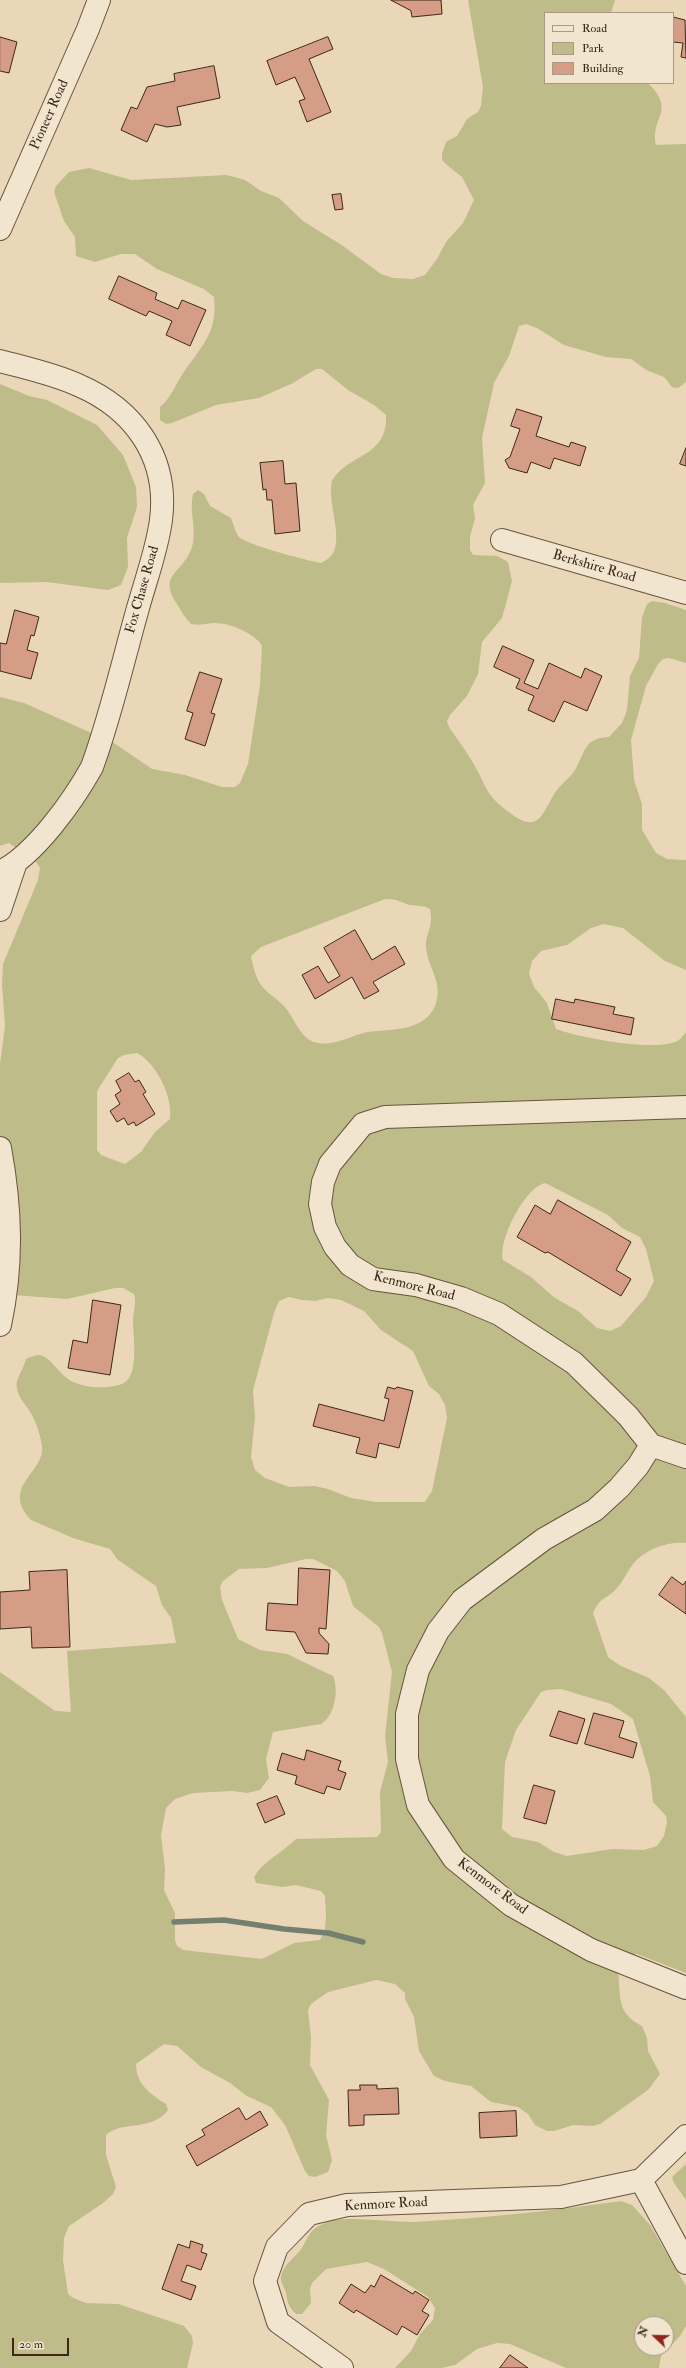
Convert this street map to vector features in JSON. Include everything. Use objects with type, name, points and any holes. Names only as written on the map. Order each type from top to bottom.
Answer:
[{"type":"street","name":"Pioneer Road","points":[[0,230],[88,29],[99,0]]},
{"type":"street","name":"Fox Chase Road","points":[[0,361],[77,384],[113,404],[134,424],[151,449],[156,463],[163,497],[157,541],[92,767],[78,792],[60,816],[8,868]]},
{"type":"street","name":"Berkshire Road","points":[[502,540],[686,593]]},
{"type":"street","points":[[0,910],[8,868]]},
{"type":"street","name":"Kenmore Road","points":[[686,1107],[385,1118],[364,1124],[330,1164],[323,1182],[320,1204],[325,1227],[334,1247],[350,1265],[373,1279],[416,1285],[461,1298],[499,1314],[535,1335],[574,1363],[628,1416],[651,1445],[638,1466],[619,1488],[595,1510],[544,1539],[462,1600],[438,1631],[418,1670],[407,1714],[407,1760],[418,1805],[454,1859],[460,1864],[511,1905],[591,1950],[686,1988]]},
{"type":"street","points":[[0,1148],[7,1187],[10,1224],[6,1294],[0,1325]]},
{"type":"street","points":[[651,1445],[686,1457]]},
{"type":"street","points":[[686,2136],[641,2180],[686,2263]]},
{"type":"street","name":"Kenmore Road","points":[[342,2368],[278,2322],[265,2281],[277,2247],[309,2214],[347,2205],[561,2197],[641,2180]]},
{"type":"green space","points":[[468,0],[615,0],[611,12],[544,12],[544,84],[649,84],[661,101],[662,108],[656,127],[656,145],[686,144],[686,382],[678,388],[672,387],[664,377],[646,370],[631,359],[606,357],[564,345],[537,328],[526,324],[519,326],[509,356],[494,383],[482,438],[485,483],[473,505],[475,518],[470,537],[470,550],[473,555],[497,556],[508,562],[512,581],[502,618],[482,642],[478,674],[467,696],[450,715],[447,721],[449,727],[472,762],[486,789],[492,797],[506,810],[520,819],[528,822],[535,821],[544,813],[559,787],[573,773],[584,751],[590,743],[601,738],[609,737],[622,723],[627,710],[630,676],[639,658],[642,617],[647,604],[652,601],[665,603],[686,610],[686,663],[669,658],[663,659],[658,664],[646,686],[631,740],[634,780],[642,804],[642,830],[656,853],[667,859],[686,860],[686,970],[665,961],[623,928],[604,924],[591,928],[567,945],[541,951],[532,961],[529,974],[534,987],[547,1003],[556,1029],[567,1033],[598,1039],[649,1045],[675,1042],[686,1032],[686,1543],[672,1543],[664,1545],[644,1554],[633,1564],[616,1589],[601,1601],[593,1613],[608,1657],[619,1665],[649,1678],[664,1690],[686,1717],[686,1973],[637,1954],[630,1954],[618,1971],[621,2003],[628,2016],[642,2026],[647,2038],[648,2051],[660,2074],[648,2090],[600,2124],[593,2126],[573,2125],[554,2131],[547,2131],[535,2125],[528,2114],[518,2107],[491,2102],[471,2086],[445,2081],[434,2076],[419,2051],[414,2017],[405,1999],[405,1993],[395,1984],[376,1980],[328,1992],[311,2004],[308,2010],[311,2037],[310,2065],[329,2100],[326,2135],[332,2160],[328,2172],[315,2177],[309,2176],[305,2171],[285,2125],[271,2107],[247,2096],[230,2083],[201,2067],[177,2046],[164,2044],[136,2064],[138,2077],[141,2083],[149,2092],[166,2104],[168,2110],[154,2121],[146,2124],[120,2128],[106,2135],[106,2155],[116,2187],[113,2194],[103,2203],[69,2226],[64,2238],[63,2260],[68,2294],[73,2298],[86,2303],[118,2304],[184,2326],[192,2336],[193,2343],[187,2368],[0,2368],[0,1672],[55,1711],[71,1712],[67,1651],[176,1643],[171,1618],[162,1605],[156,1586],[118,1560],[110,1549],[73,1538],[31,1520],[23,1508],[20,1498],[26,1480],[41,1456],[42,1446],[40,1435],[34,1420],[19,1396],[17,1386],[18,1378],[26,1359],[32,1356],[41,1355],[50,1361],[68,1379],[87,1386],[109,1387],[122,1384],[128,1380],[133,1365],[133,1321],[135,1301],[134,1294],[123,1288],[115,1288],[67,1299],[0,1294],[0,1064],[5,1026],[2,985],[3,964],[38,880],[40,868],[36,862],[9,843],[0,846],[0,697],[24,703],[114,743],[152,769],[185,775],[222,787],[235,787],[240,783],[248,764],[260,685],[262,646],[254,637],[235,627],[222,623],[201,625],[191,624],[171,593],[171,579],[174,573],[185,561],[193,543],[193,494],[198,490],[204,494],[210,506],[231,518],[238,536],[243,539],[277,552],[321,563],[331,556],[336,543],[336,526],[331,500],[332,481],[347,465],[366,454],[381,440],[385,429],[386,415],[374,405],[348,390],[322,369],[316,369],[291,384],[259,398],[216,405],[172,423],[166,424],[160,420],[160,407],[170,396],[182,375],[207,339],[211,330],[215,310],[214,297],[204,289],[157,269],[135,254],[121,254],[95,262],[76,256],[75,237],[64,221],[54,192],[56,186],[69,172],[89,168],[131,180],[227,175],[245,180],[261,191],[279,198],[303,221],[343,246],[381,274],[393,278],[413,279],[425,275],[437,259],[446,242],[463,223],[474,200],[462,177],[442,160],[442,154],[446,142],[457,136],[467,119],[478,112],[481,106],[483,87]],"holes":[[[385,899],[396,900],[410,905],[430,909],[431,921],[426,947],[427,955],[437,983],[438,990],[435,1006],[423,1021],[406,1028],[368,1032],[335,1042],[314,1042],[304,1036],[287,1010],[261,985],[254,971],[251,956],[261,947]],[[137,1053],[151,1065],[166,1091],[170,1110],[170,1119],[155,1132],[141,1152],[125,1164],[101,1155],[97,1150],[97,1091],[118,1058],[124,1055]],[[545,1183],[608,1215],[622,1228],[640,1237],[646,1249],[654,1281],[646,1297],[621,1326],[610,1331],[597,1328],[578,1311],[555,1298],[531,1277],[503,1260],[504,1241],[514,1216],[529,1194],[537,1187]],[[289,1297],[315,1301],[328,1298],[341,1300],[364,1311],[381,1330],[413,1351],[429,1386],[439,1394],[445,1405],[447,1418],[432,1491],[425,1502],[376,1502],[351,1498],[328,1489],[315,1486],[289,1487],[265,1478],[255,1470],[251,1457],[255,1417],[253,1390],[274,1313],[279,1301]],[[306,1559],[313,1559],[337,1571],[345,1581],[353,1606],[379,1627],[382,1633],[392,1672],[385,1736],[388,1762],[380,1792],[381,1832],[377,1837],[296,1839],[262,1866],[254,1877],[256,1883],[282,1887],[296,1885],[321,1891],[325,1896],[326,1915],[325,1929],[320,1940],[294,1943],[262,1959],[183,1950],[177,1946],[175,1940],[175,1913],[164,1890],[165,1869],[161,1835],[166,1808],[175,1799],[193,1793],[233,1791],[247,1793],[260,1790],[269,1778],[266,1759],[273,1732],[321,1724],[326,1720],[333,1709],[336,1695],[333,1676],[287,1654],[260,1650],[238,1639],[222,1600],[220,1587],[223,1581],[239,1569],[267,1568]],[[561,1689],[611,1704],[633,1719],[650,1776],[653,1802],[666,1816],[667,1822],[664,1836],[657,1846],[644,1850],[612,1849],[567,1856],[554,1852],[538,1842],[512,1837],[502,1829],[505,1762],[516,1730],[541,1692]]]},
{"type":"green space","points":[[0,384],[29,396],[47,400],[97,425],[123,455],[136,487],[137,507],[127,538],[128,567],[121,585],[108,590],[47,582],[0,583]]},
{"type":"green space","points":[[686,2164],[686,2200],[674,2183],[672,2177]]},
{"type":"green space","points":[[621,2201],[632,2205],[650,2225],[686,2286],[686,2326],[674,2342],[674,2316],[634,2316],[634,2356],[661,2356],[659,2368],[566,2368],[510,2344],[497,2343],[477,2349],[455,2365],[441,2368],[395,2368],[411,2351],[420,2334],[433,2320],[435,2308],[428,2297],[384,2269],[367,2262],[326,2269],[312,2283],[310,2289],[311,2303],[302,2314],[296,2314],[291,2309],[281,2281],[286,2265],[300,2250],[312,2231],[328,2222],[347,2219],[415,2222],[518,2214]]},
{"type":"building","points":[[391,0],[441,0],[442,14],[412,17],[411,11]]},
{"type":"building","points":[[674,17],[685,20],[686,58],[681,57],[683,43],[674,42]]},
{"type":"building","points":[[0,37],[17,42],[9,73],[0,71]]},
{"type":"building","points":[[328,37],[333,49],[309,59],[331,112],[307,122],[299,101],[305,99],[295,77],[276,85],[267,61]]},
{"type":"building","points":[[214,66],[220,98],[177,107],[181,125],[167,127],[155,124],[147,142],[121,130],[131,107],[137,109],[147,87],[175,81],[174,74]]},
{"type":"building","points":[[341,194],[343,209],[335,210],[332,195]]},
{"type":"building","points":[[119,276],[157,293],[155,299],[178,309],[182,300],[206,310],[190,346],[166,335],[172,321],[149,311],[146,316],[109,299]]},
{"type":"building","points":[[517,409],[542,417],[536,436],[569,447],[571,442],[586,447],[580,466],[554,458],[550,469],[531,462],[527,473],[509,468],[505,460],[510,457],[520,429],[511,426]]},
{"type":"building","points":[[686,448],[686,466],[680,464]]},
{"type":"building","points":[[283,461],[285,484],[296,483],[300,531],[275,534],[272,500],[267,500],[266,489],[263,490],[260,463]]},
{"type":"building","points":[[15,610],[39,617],[34,636],[31,635],[27,650],[38,653],[31,679],[0,671],[0,643],[6,644]]},
{"type":"building","points":[[503,646],[534,660],[524,683],[538,689],[549,663],[581,678],[585,668],[602,676],[587,711],[564,701],[554,722],[528,710],[534,696],[516,688],[520,679],[494,667]]},
{"type":"building","points":[[200,672],[222,679],[211,713],[215,714],[205,746],[185,739],[193,713],[187,711]]},
{"type":"building","points":[[355,930],[372,960],[395,946],[405,964],[373,982],[379,991],[364,999],[352,977],[315,999],[302,975],[318,966],[328,983],[340,976],[324,948]]},
{"type":"building","points":[[556,999],[574,1003],[575,999],[615,1007],[613,1014],[634,1018],[631,1035],[552,1019]]},
{"type":"building","points":[[129,1073],[135,1082],[139,1080],[146,1092],[143,1094],[155,1114],[136,1126],[134,1122],[128,1125],[124,1118],[117,1122],[110,1111],[120,1104],[115,1095],[121,1091],[116,1081]]},
{"type":"building","points":[[558,1200],[631,1242],[616,1270],[631,1279],[621,1296],[548,1252],[545,1253],[517,1237],[535,1205],[550,1214]]},
{"type":"building","points":[[93,1300],[121,1305],[110,1375],[68,1368],[73,1340],[87,1343]]},
{"type":"building","points":[[388,1387],[395,1389],[397,1387],[413,1391],[399,1448],[379,1443],[376,1458],[356,1453],[360,1438],[313,1426],[319,1404],[384,1421],[389,1399],[385,1398]]},
{"type":"building","points":[[299,1568],[330,1570],[326,1629],[319,1628],[319,1633],[329,1644],[328,1654],[306,1653],[295,1632],[266,1630],[268,1603],[297,1605]]},
{"type":"building","points":[[67,1570],[70,1647],[32,1648],[31,1627],[0,1629],[0,1592],[30,1590],[29,1572]]},
{"type":"building","points":[[672,1577],[683,1585],[686,1581],[686,1614],[659,1595]]},
{"type":"building","points":[[559,1711],[585,1719],[577,1744],[550,1736]]},
{"type":"building","points":[[594,1713],[624,1721],[619,1737],[637,1743],[633,1758],[585,1744]]},
{"type":"building","points":[[307,1750],[341,1761],[338,1770],[346,1773],[340,1790],[327,1786],[324,1794],[295,1784],[297,1776],[277,1770],[282,1753],[304,1760]]},
{"type":"building","points":[[534,1785],[555,1791],[546,1824],[524,1818]]},
{"type":"building","points":[[277,1796],[285,1814],[265,1823],[257,1804]]},
{"type":"building","points":[[360,2085],[377,2085],[377,2089],[398,2088],[399,2114],[364,2115],[364,2125],[349,2126],[348,2090],[360,2090]]},
{"type":"building","points":[[239,2108],[246,2120],[260,2111],[268,2125],[197,2166],[186,2146],[205,2135],[202,2130]]},
{"type":"building","points":[[516,2111],[517,2136],[480,2138],[479,2113]]},
{"type":"building","points":[[191,2241],[203,2245],[201,2252],[207,2254],[201,2270],[187,2265],[181,2281],[196,2286],[191,2300],[162,2289],[178,2244],[189,2248]]},
{"type":"building","points":[[381,2275],[413,2294],[415,2291],[429,2300],[422,2311],[429,2315],[417,2335],[402,2326],[397,2335],[356,2310],[354,2313],[339,2303],[351,2284],[365,2293],[371,2285],[374,2287]]},
{"type":"building","points":[[510,2355],[528,2368],[500,2368]]},
{"type":"waterway","points":[[174,1922],[224,1920],[284,1929],[328,1933],[363,1942]]}]
